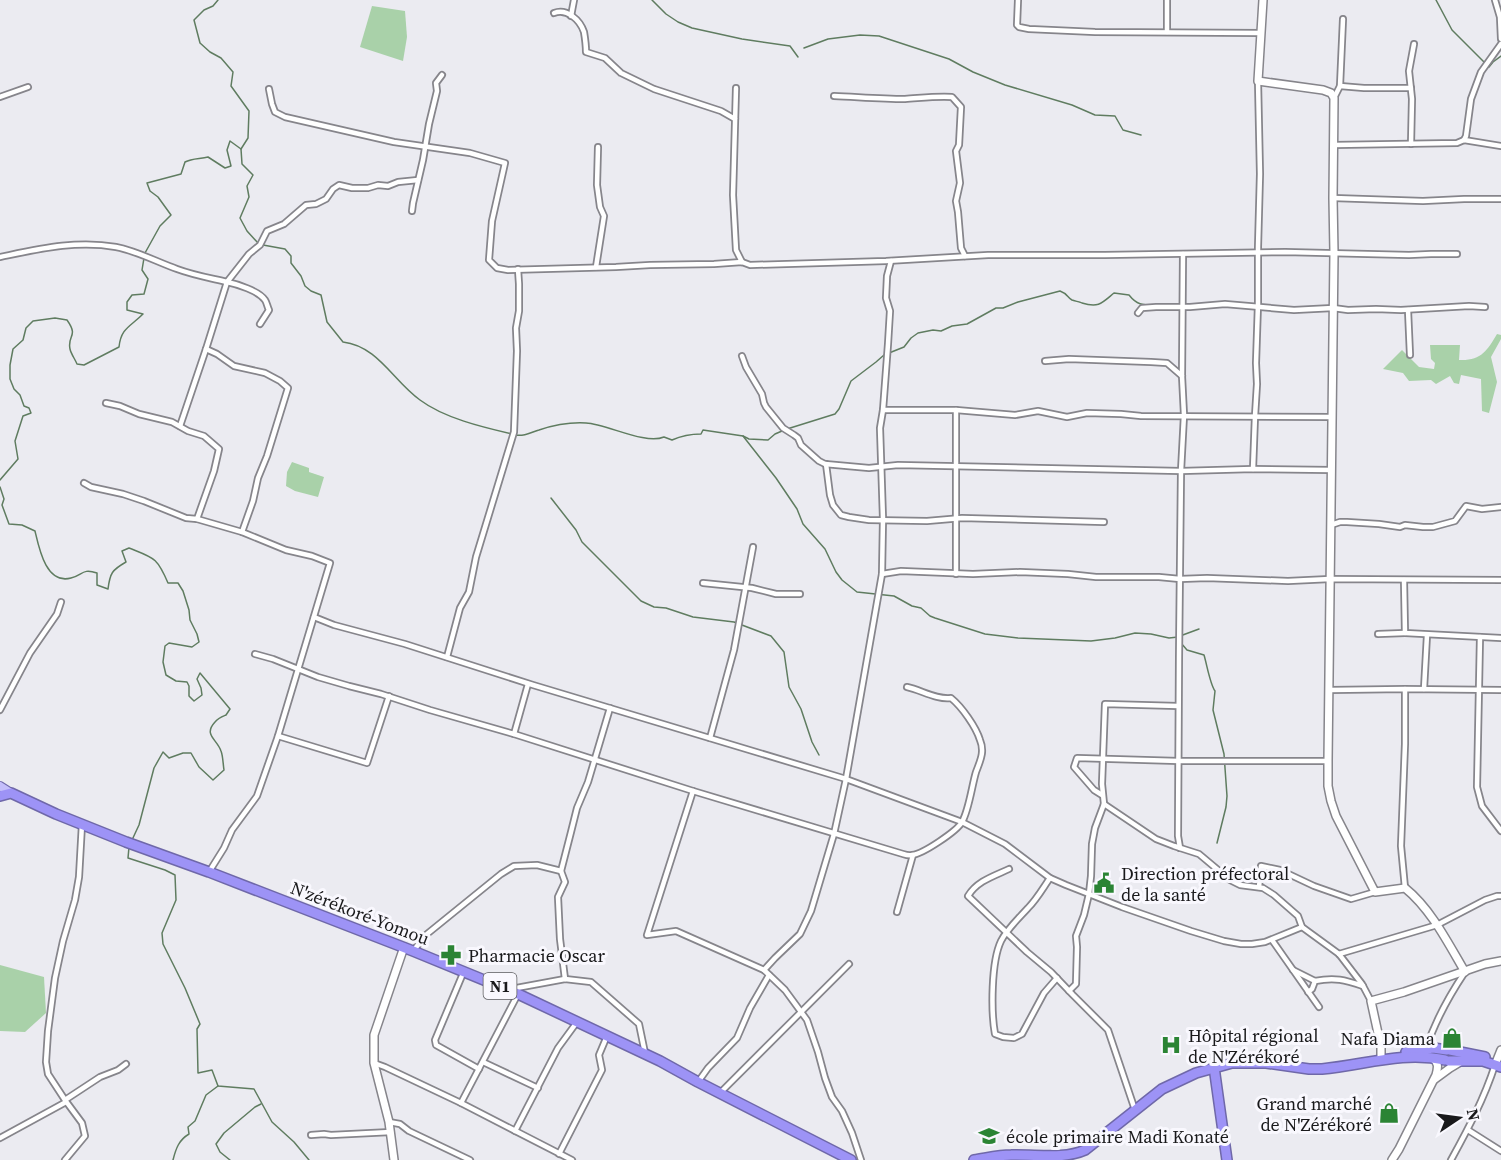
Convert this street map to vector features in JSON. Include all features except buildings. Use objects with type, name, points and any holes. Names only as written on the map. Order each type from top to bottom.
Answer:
[{"type":"highway","name":"N'zérékoré-Yomou","points":[[11,793],[130,844],[209,872],[518,993],[645,1054],[836,1157],[851,1160]]},
{"type":"highway","points":[[0,796],[11,793]]},
{"type":"highway","points":[[1447,1060],[1452,1059],[1454,1055],[1449,1050]]},
{"type":"highway","points":[[974,1160],[1020,1155],[1063,1158],[1077,1154],[1162,1089],[1196,1073],[1232,1063],[1266,1062],[1322,1069],[1350,1066],[1406,1052],[1428,1053],[1449,1050],[1469,1053],[1499,1064]]},
{"type":"highway","points":[[1428,1053],[1447,1060],[1499,1064]]},
{"type":"highway","points":[[1214,1068],[1227,1160]]},
{"type":"main road","name":"N1","points":[[0,786],[11,793]]},
{"type":"street","points":[[571,16],[574,0]]},
{"type":"street","points":[[1018,0],[1017,25],[1029,30],[1261,33]]},
{"type":"street","points":[[1167,0],[1167,33]]},
{"type":"street","points":[[1253,469],[1257,384],[1260,174],[1258,81],[1263,0]]},
{"type":"street","points":[[1495,0],[1500,17],[1501,39]]},
{"type":"street","points":[[554,13],[564,11],[576,19],[583,30],[586,52],[606,58],[621,73],[654,89],[721,111],[735,119]]},
{"type":"street","points":[[1343,19],[1340,86],[1334,99],[1328,786],[1336,816],[1375,892]]},
{"type":"street","points":[[1411,144],[1412,99],[1409,71],[1413,44]]},
{"type":"street","points":[[1464,140],[1471,99],[1481,72],[1501,45]]},
{"type":"street","points":[[412,211],[437,91],[436,82],[442,75]]},
{"type":"street","points":[[1258,81],[1323,90],[1331,93],[1334,99]]},
{"type":"street","points":[[1340,86],[1411,88]]},
{"type":"street","points":[[0,97],[28,87]]},
{"type":"street","points":[[736,88],[733,195],[736,250],[742,262]]},
{"type":"street","points":[[269,89],[275,112],[285,117],[394,142],[470,153],[505,163],[492,221],[489,260],[497,267],[518,270],[742,262],[750,265],[891,261],[1031,254],[1456,254]]},
{"type":"street","points":[[834,96],[905,99],[938,96],[952,98],[960,107],[959,145],[956,151],[960,183],[956,201],[961,248],[965,256]]},
{"type":"street","points":[[1334,145],[1457,143],[1464,140],[1501,146]]},
{"type":"street","points":[[596,267],[603,216],[597,185],[598,147]]},
{"type":"street","points":[[180,426],[227,282],[249,254],[261,243],[267,231],[284,224],[306,205],[316,204],[326,199],[339,185],[368,188],[418,180]]},
{"type":"street","points":[[1333,198],[1423,201],[1501,199]]},
{"type":"street","points":[[0,257],[79,244],[117,247],[148,256],[177,269],[235,284],[258,293],[265,300],[268,310],[260,324]]},
{"type":"street","points":[[1180,848],[1178,706],[1184,416],[1183,254]]},
{"type":"street","points":[[764,970],[800,934],[811,911],[834,834],[846,779],[882,574],[880,428],[890,311],[886,298],[886,287],[891,261]]},
{"type":"street","points":[[447,657],[460,608],[469,592],[476,557],[514,435],[516,328],[519,311],[518,270]]},
{"type":"street","points":[[1138,313],[1142,308],[1225,304],[1294,310],[1485,307]]},
{"type":"street","points":[[1408,310],[1410,355]]},
{"type":"street","points":[[206,349],[234,366],[265,373],[288,388],[242,532]]},
{"type":"street","points":[[742,356],[762,394],[766,407],[783,428],[798,438],[801,445],[819,461],[826,464],[869,468],[898,465],[956,465],[1182,471],[1331,470]]},
{"type":"street","points":[[1045,361],[1069,359],[1167,363],[1182,376]]},
{"type":"street","points":[[106,403],[180,426],[204,436],[219,449],[214,471],[197,519]]},
{"type":"street","points":[[883,410],[956,410],[1015,415],[1038,411],[1067,417],[1087,413],[1141,416],[1331,417]]},
{"type":"street","points":[[956,410],[956,574]]},
{"type":"street","points":[[826,464],[833,506],[841,515],[869,520],[1104,522]]},
{"type":"street","points":[[84,483],[91,487],[144,501],[186,518],[242,532],[286,550],[330,563],[278,736],[257,796],[232,830],[209,872]]},
{"type":"street","points":[[1331,525],[1347,522],[1400,527],[1405,525],[1434,526],[1455,521],[1466,506],[1482,509],[1501,507]]},
{"type":"street","points":[[710,738],[734,650],[753,547]]},
{"type":"street","points":[[882,574],[901,571],[956,574],[1020,572],[1096,577],[1288,581],[1330,579],[1501,580]]},
{"type":"street","points":[[1404,579],[1405,633]]},
{"type":"street","points":[[703,583],[745,587],[776,594],[800,594]]},
{"type":"street","points":[[0,710],[30,653],[57,614],[61,602]]},
{"type":"street","points":[[314,617],[334,625],[405,644],[528,684],[846,779],[962,822],[1005,844],[1050,878],[1122,907],[1191,931],[1224,941],[1252,944],[1272,940],[1302,927]]},
{"type":"street","points":[[1378,634],[1405,633],[1501,638]]},
{"type":"street","points":[[1424,689],[1427,635]]},
{"type":"street","points":[[1480,638],[1477,787],[1482,806],[1501,831]]},
{"type":"street","points":[[255,654],[349,686],[514,734],[834,834],[913,855],[942,841],[962,822],[976,771],[982,758],[981,741],[962,710],[951,698],[946,699],[907,687]]},
{"type":"street","points":[[514,734],[528,684]]},
{"type":"street","points":[[1330,690],[1405,688],[1501,690]]},
{"type":"street","points":[[1405,688],[1401,846],[1405,888],[1415,896],[1437,925],[1465,972]]},
{"type":"street","points":[[278,736],[368,763],[389,696]]},
{"type":"street","points":[[1069,991],[1076,984],[1076,936],[1089,894],[1092,844],[1104,804],[1102,795],[1105,704],[1178,706]]},
{"type":"street","points":[[565,979],[558,897],[565,882],[561,871],[577,808],[588,782],[610,708]]},
{"type":"street","points":[[1102,795],[1094,790],[1074,767],[1077,758],[1328,761]]},
{"type":"street","points":[[693,791],[647,935],[676,931],[764,970],[785,990],[807,1020],[832,1097],[852,1133],[861,1160]]},
{"type":"street","points":[[1104,804],[1156,839],[1199,854],[1230,880],[1240,885],[1259,887],[1274,895],[1298,916],[1302,927],[1340,954],[1363,986],[1371,1002],[1381,1047],[1381,1059]]},
{"type":"street","points":[[65,1160],[85,1136],[82,1123],[48,1074],[46,1062],[55,978],[79,877],[82,824]]},
{"type":"street","points":[[897,912],[913,855]]},
{"type":"street","points":[[394,1160],[391,1132],[373,1051],[375,1035],[409,949],[514,866],[537,865],[561,871]]},
{"type":"street","points":[[1259,887],[1262,866],[1280,870],[1350,899],[1375,892],[1405,888]]},
{"type":"street","points":[[1009,869],[983,880],[968,896],[1057,978],[1108,1030],[1135,1110]]},
{"type":"street","points":[[1050,878],[1039,896],[1001,942],[995,969],[993,1022],[995,1034],[1014,1038],[1022,1034],[1044,993],[1057,978]]},
{"type":"street","points":[[1340,954],[1437,925],[1485,900],[1501,896]]},
{"type":"street","points":[[1272,940],[1319,1007]]},
{"type":"street","points":[[1371,1002],[1485,964],[1501,961]]},
{"type":"street","points":[[720,1093],[849,964]]},
{"type":"street","points":[[1293,970],[1315,981],[1331,978],[1342,979],[1363,986]]},
{"type":"street","points":[[464,971],[435,1040],[436,1045],[479,1068]]},
{"type":"street","points":[[1396,1159],[1438,1066],[1428,1053],[1439,1016],[1465,972]]},
{"type":"street","points":[[698,1082],[708,1068],[737,1038],[750,1008],[769,975]]},
{"type":"street","points":[[508,990],[565,979],[591,982],[639,1024],[645,1054]]},
{"type":"street","points":[[1308,992],[1315,981]]},
{"type":"street","points":[[461,1103],[518,993]]},
{"type":"street","points":[[514,1131],[558,1048],[578,1021]]},
{"type":"street","points":[[559,1154],[602,1070],[599,1055],[607,1036]]},
{"type":"street","points":[[1451,1160],[1485,1095],[1499,1064],[1501,1050]]},
{"type":"street","points":[[1433,1081],[1465,1060]]},
{"type":"street","points":[[483,1062],[538,1088]]},
{"type":"street","points":[[374,1063],[461,1103],[572,1160]]},
{"type":"street","points":[[0,1137],[126,1064]]},
{"type":"street","points":[[389,1122],[400,1124],[409,1131],[470,1160]]},
{"type":"street","points":[[1468,1130],[1501,1151]]},
{"type":"street","points":[[311,1135],[391,1132]]},
{"type":"green space","points":[[372,6],[405,11],[407,37],[403,61],[360,47]]},
{"type":"green space","points":[[1497,334],[1501,335],[1501,339],[1491,357],[1497,382],[1489,413],[1482,411],[1481,379],[1461,375],[1459,384],[1454,383],[1450,376],[1436,384],[1431,380],[1409,381],[1403,373],[1383,369],[1402,350],[1419,367],[1434,369],[1435,363],[1431,359],[1430,345],[1460,345],[1459,360],[1473,359],[1486,350]]},
{"type":"green space","points":[[292,462],[309,468],[309,472],[324,477],[318,497],[295,491],[286,486],[287,472]]},
{"type":"green space","points":[[0,965],[44,977],[46,1013],[25,1032],[0,1031]]},
{"type":"waterway","points":[[218,0],[194,20],[200,43],[221,58],[233,72],[231,86],[249,111],[248,138],[241,149],[242,164],[253,175],[247,186],[249,197],[240,218],[247,231],[258,243]]},
{"type":"waterway","points":[[652,0],[666,14],[692,28],[790,46],[798,57]]},
{"type":"waterway","points":[[1436,0],[1452,30],[1489,67],[1501,56]]},
{"type":"waterway","points":[[804,48],[828,39],[860,35],[879,36],[949,59],[1005,85],[1072,105],[1095,115],[1115,116],[1123,130],[1141,135]]},
{"type":"waterway","points":[[145,253],[160,226],[171,215],[158,197],[150,191],[147,183],[181,174],[185,162],[193,159],[208,157],[225,168],[231,166],[227,150],[230,141],[241,149]]},
{"type":"waterway","points":[[263,245],[285,249],[291,256],[291,263],[305,286],[321,295],[327,322],[343,342],[355,345],[376,357],[411,393],[440,412],[512,434]]},
{"type":"waterway","points":[[0,480],[18,459],[15,441],[23,416],[31,413],[29,408],[24,406],[10,379],[13,349],[23,340],[26,328],[33,321],[55,318],[67,320],[72,330],[70,349],[77,364],[84,365],[119,347],[124,332],[143,314],[127,310],[127,302],[132,295],[144,294],[148,279],[142,270],[144,258]]},
{"type":"waterway","points":[[787,429],[835,414],[851,381],[884,355],[904,347],[918,333],[941,331],[952,326],[967,324],[996,308],[1060,291],[1072,300],[1092,305],[1100,304],[1114,293],[1129,295],[1140,304],[1154,305]]},
{"type":"waterway","points":[[516,435],[525,435],[556,425],[580,423],[595,424],[656,439],[664,437],[672,440],[701,434],[703,430],[743,436],[776,478],[797,509],[803,524],[825,549],[836,572],[857,592],[894,596],[912,606],[921,608],[930,616],[985,634],[1018,638],[1091,641],[1135,633],[1169,638],[1178,637]]},
{"type":"waterway","points":[[743,436],[749,439],[768,440],[782,431]]},
{"type":"waterway","points":[[0,487],[4,499],[2,505],[9,524],[22,525],[35,531],[45,564],[55,576],[62,579],[85,572],[97,573],[97,585],[108,589],[112,572],[126,562],[122,551],[129,548],[154,559],[168,583],[178,583],[183,591],[190,620],[199,642],[192,647],[169,643],[165,646],[163,662],[166,675],[176,681],[187,682],[189,696],[194,701],[202,695],[197,679],[200,673],[230,709],[226,715],[216,721],[210,730],[221,751],[224,770],[213,780],[199,767],[191,753],[169,758],[163,752],[154,768],[139,825],[132,840]]},
{"type":"waterway","points":[[551,498],[576,530],[582,542],[641,601],[654,607],[666,608],[693,617],[734,622],[771,636],[784,652],[789,687],[801,709],[819,755]]},
{"type":"waterway","points":[[1180,636],[1199,629]]},
{"type":"waterway","points":[[1181,643],[1187,650],[1204,655],[1215,691],[1213,710],[1224,754],[1227,796],[1217,843]]},
{"type":"waterway","points":[[129,847],[128,858],[175,875],[176,900],[162,933],[163,944],[200,1024],[197,1029],[198,1073],[212,1070],[218,1086],[254,1089],[272,1122],[294,1142],[309,1160]]},
{"type":"waterway","points":[[173,1160],[178,1145],[189,1134],[188,1127],[195,1121],[206,1095],[218,1086]]},
{"type":"waterway","points":[[230,1160],[220,1152],[216,1144],[224,1133],[261,1104]]},
{"type":"place","name":"Direction préfectoral de la santé","points":[[1104,883]]},
{"type":"place","name":"Pharmacie Oscar","points":[[451,955]]},
{"type":"place","name":"Nafa Diama","points":[[1452,1038]]},
{"type":"place","name":"Hôpital régional de N'Zérékoré","points":[[1171,1045]]},
{"type":"place","name":"Grand marché de N'Zérékoré","points":[[1389,1113]]},
{"type":"place","name":"école primaire Madi Konaté","points":[[989,1136]]}]
